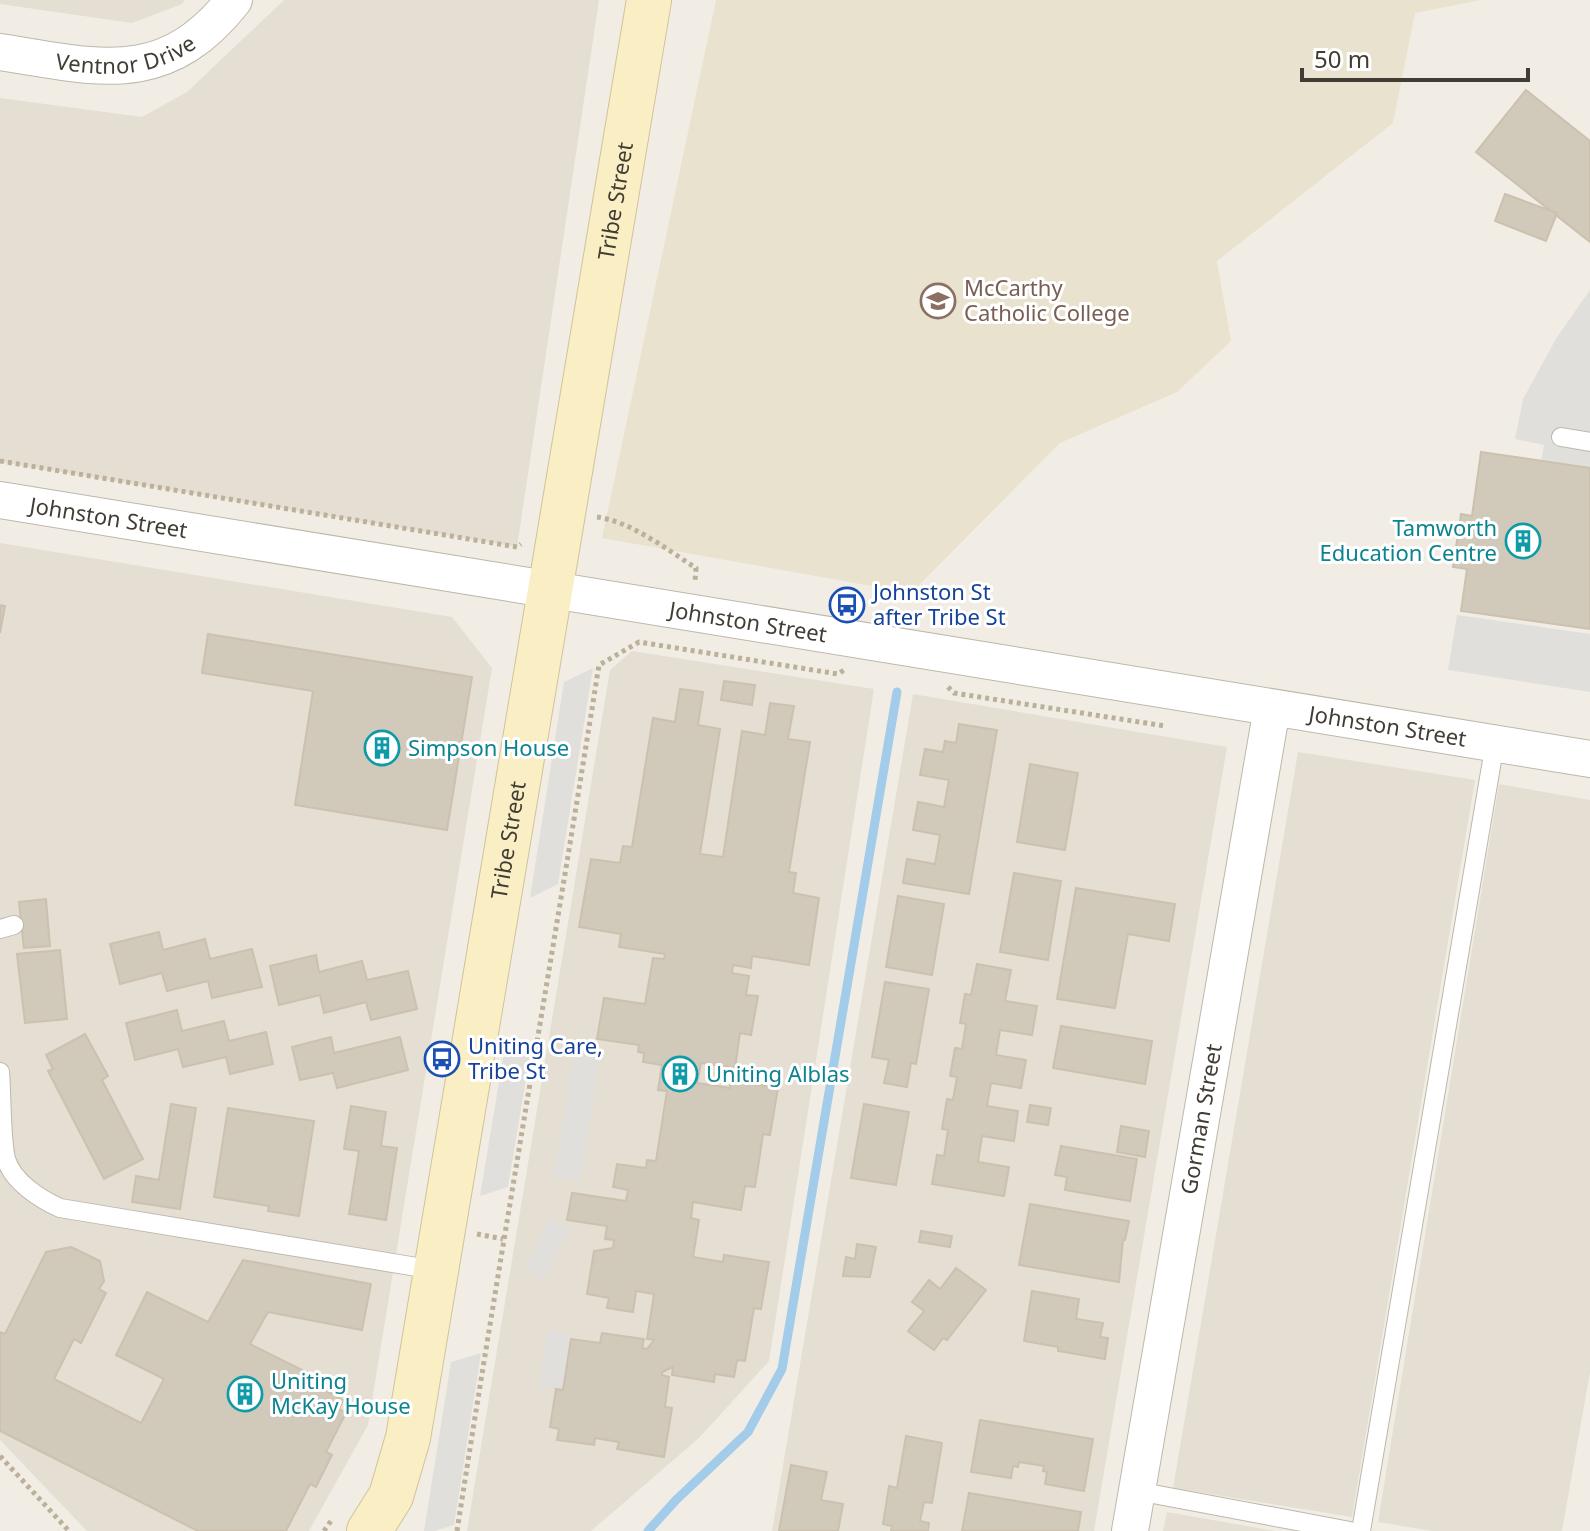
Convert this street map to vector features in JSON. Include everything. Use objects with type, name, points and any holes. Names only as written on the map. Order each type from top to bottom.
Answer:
[{"type":"street","name":"Ventnor Drive","points":[[0,52],[77,65],[109,68],[133,65],[166,57],[186,46],[234,0]]},
{"type":"street","name":"Tribe Street","points":[[369,1531],[391,1496],[401,1468],[649,0]]},
{"type":"street","name":"Johnston Street","points":[[0,500],[1590,759]]},
{"type":"street","name":"Gorman Street","points":[[1130,1531],[1272,708]]},
{"type":"lane","points":[[1561,437],[1590,442]]},
{"type":"lane","points":[[1361,1531],[1495,743]]},
{"type":"lane","points":[[0,1072],[6,1161],[37,1197],[60,1208],[435,1270]]},
{"type":"lane","points":[[1137,1491],[1350,1531]]},
{"type":"path","points":[[0,461],[517,547],[525,542]]},
{"type":"path","points":[[562,512],[606,518],[642,534],[696,568]]},
{"type":"path","points":[[457,1531],[599,665],[639,642],[838,674],[847,668]]},
{"type":"path","points":[[943,683],[954,693],[1178,728]]},
{"type":"path","points":[[473,1234],[503,1239]]},
{"type":"path","points":[[0,1456],[69,1531]]},
{"type":"shaded area","points":[[0,0],[185,0],[182,4],[132,23],[0,4]]},
{"type":"shaded area","points":[[284,0],[599,0],[517,547],[0,462],[0,98],[142,117],[187,92]]},
{"type":"shaded area","name":"McCarthy Catholic College","points":[[716,0],[1481,0],[1415,13],[1393,123],[1217,261],[1231,341],[1177,392],[1060,443],[911,593],[602,538]]},
{"type":"shaded area","points":[[1590,290],[1590,468],[1541,461],[1544,445],[1515,439],[1523,399],[1557,337]]},
{"type":"shaded area","points":[[0,543],[452,617],[492,668],[368,1425],[309,1531],[87,1531],[0,1440]]},
{"type":"shaded area","points":[[1457,615],[1590,634],[1590,692],[1448,670]]},
{"type":"shaded area","points":[[632,651],[874,689],[769,1361],[699,1438],[591,1531],[467,1531],[610,670]]},
{"type":"shaded area","points":[[593,668],[558,884],[530,898],[564,682]]},
{"type":"shaded area","points":[[913,694],[1227,747],[1094,1531],[772,1531]]},
{"type":"shaded area","points":[[1298,752],[1475,780],[1352,1517],[1173,1488]]},
{"type":"shaded area","points":[[1499,784],[1590,800],[1590,1372],[1562,1531],[1432,1531],[1378,1522]]},
{"type":"shaded area","points":[[575,1046],[601,1050],[580,1181],[554,1177]]},
{"type":"shaded area","points":[[531,1049],[508,1187],[480,1196],[503,1058]]},
{"type":"shaded area","points":[[550,1218],[570,1229],[543,1280],[524,1269]]},
{"type":"shaded area","points":[[548,1330],[572,1334],[563,1390],[539,1387]]},
{"type":"shaded area","points":[[481,1353],[454,1525],[424,1531],[451,1362]]},
{"type":"shaded area","points":[[1167,1512],[1275,1531],[1163,1531]]},
{"type":"building","points":[[1526,90],[1590,141],[1590,242],[1476,152]]},
{"type":"building","points":[[1505,194],[1557,213],[1546,241],[1495,221]]},
{"type":"building","name":"Tamworth Education Centre","points":[[1481,452],[1590,468],[1590,629],[1461,611],[1467,569],[1453,567],[1461,514],[1472,516]]},
{"type":"building","points":[[0,605],[5,606],[0,633]]},
{"type":"building","name":"Simpson House","points":[[208,634],[472,677],[447,830],[295,805],[313,691],[202,673]]},
{"type":"building","points":[[724,681],[755,685],[752,705],[721,700]]},
{"type":"building","name":"Uniting Alblas","points":[[680,689],[703,692],[698,725],[720,729],[700,854],[723,857],[742,731],[765,735],[770,703],[794,706],[788,739],[810,742],[789,872],[796,873],[793,893],[819,898],[809,965],[752,956],[751,968],[733,965],[732,973],[749,976],[746,995],[758,996],[751,1035],[740,1033],[735,1068],[701,1063],[697,1083],[730,1088],[731,1080],[778,1088],[770,1135],[763,1134],[755,1187],[745,1186],[741,1210],[693,1202],[691,1218],[699,1220],[693,1257],[723,1262],[724,1255],[769,1262],[761,1309],[754,1308],[745,1361],[737,1360],[734,1377],[715,1374],[714,1382],[672,1375],[673,1367],[662,1372],[662,1375],[669,1377],[665,1407],[672,1408],[664,1457],[617,1449],[619,1442],[595,1438],[594,1445],[557,1440],[559,1429],[550,1427],[556,1389],[563,1390],[571,1339],[600,1343],[602,1333],[644,1339],[642,1348],[647,1349],[654,1340],[647,1339],[654,1294],[636,1291],[633,1312],[607,1308],[609,1298],[587,1294],[594,1251],[613,1248],[614,1240],[605,1239],[607,1226],[567,1220],[572,1193],[626,1201],[628,1190],[613,1187],[617,1164],[646,1168],[647,1160],[656,1161],[667,1091],[658,1090],[662,1065],[643,1062],[644,1053],[638,1052],[639,1045],[597,1039],[604,998],[645,1004],[653,958],[664,959],[665,954],[619,947],[621,934],[579,927],[591,859],[620,863],[623,846],[632,847],[653,718],[675,722]]},
{"type":"building","points":[[959,724],[997,730],[969,894],[903,883],[907,859],[935,864],[940,835],[913,830],[918,802],[944,807],[949,780],[920,775],[925,749],[943,752],[945,741],[956,743]]},
{"type":"building","points":[[1030,764],[1078,773],[1065,850],[1017,842]]},
{"type":"building","points":[[1014,873],[1061,881],[1048,960],[1000,952]]},
{"type":"building","points":[[1076,888],[1175,904],[1169,941],[1128,934],[1115,1008],[1057,999]]},
{"type":"building","points":[[898,896],[944,904],[932,975],[886,967]]},
{"type":"building","points":[[46,899],[50,946],[24,948],[19,902]]},
{"type":"building","points":[[159,932],[163,950],[205,939],[210,959],[252,949],[262,987],[212,998],[208,981],[167,991],[162,973],[120,984],[110,944]]},
{"type":"building","points":[[60,950],[67,1019],[25,1023],[17,954]]},
{"type":"building","points":[[316,955],[319,972],[362,961],[367,980],[408,971],[417,1009],[371,1020],[366,1002],[324,1013],[320,995],[279,1005],[270,966]]},
{"type":"building","points":[[977,964],[1011,970],[1005,1001],[1037,1006],[1032,1035],[1000,1030],[996,1055],[1026,1060],[1021,1088],[991,1083],[987,1106],[1018,1111],[1014,1141],[982,1136],[978,1162],[1009,1167],[1004,1196],[932,1184],[937,1155],[944,1156],[948,1130],[942,1129],[947,1099],[953,1100],[957,1077],[950,1076],[955,1048],[962,1049],[966,1024],[960,1023],[965,994],[971,995]]},
{"type":"building","points":[[885,982],[929,989],[916,1064],[911,1063],[907,1087],[884,1083],[889,1060],[872,1057]]},
{"type":"building","points":[[177,1010],[182,1031],[224,1021],[229,1041],[266,1032],[273,1064],[230,1074],[226,1057],[183,1067],[178,1049],[135,1060],[126,1023]]},
{"type":"building","points":[[1061,1026],[1152,1041],[1145,1084],[1053,1068]]},
{"type":"building","points":[[85,1034],[108,1076],[102,1080],[143,1159],[104,1179],[48,1071],[53,1069],[46,1055]]},
{"type":"building","points":[[331,1037],[334,1053],[400,1037],[408,1070],[337,1088],[333,1073],[300,1080],[292,1047]]},
{"type":"building","points":[[171,1104],[196,1108],[180,1209],[132,1202],[136,1176],[159,1180]]},
{"type":"building","points":[[864,1104],[909,1112],[896,1185],[851,1178]]},
{"type":"building","points":[[1030,1105],[1051,1108],[1048,1125],[1027,1122]]},
{"type":"building","points":[[351,1106],[386,1112],[381,1146],[397,1148],[386,1220],[349,1214],[359,1151],[344,1149]]},
{"type":"building","points":[[228,1108],[314,1121],[299,1216],[268,1211],[269,1206],[214,1197]]},
{"type":"building","points":[[1121,1126],[1149,1131],[1145,1157],[1117,1152]]},
{"type":"building","points":[[1061,1146],[1137,1159],[1130,1201],[1065,1190],[1067,1177],[1055,1175]]},
{"type":"building","points":[[1030,1204],[1129,1221],[1123,1240],[1119,1282],[1019,1265]]},
{"type":"building","points":[[921,1231],[952,1236],[950,1247],[919,1242]]},
{"type":"building","points":[[857,1244],[876,1247],[870,1277],[843,1276],[846,1257],[855,1259]]},
{"type":"building","name":"Uniting McKay House","points":[[71,1247],[100,1261],[104,1281],[99,1289],[106,1293],[81,1343],[74,1339],[54,1379],[141,1423],[164,1379],[116,1355],[147,1292],[208,1322],[243,1260],[371,1284],[362,1330],[268,1312],[250,1344],[326,1382],[323,1389],[343,1400],[339,1409],[346,1413],[326,1452],[332,1455],[316,1487],[310,1484],[286,1531],[198,1531],[0,1431],[0,1332],[5,1334],[46,1252]]},
{"type":"building","points":[[956,1268],[986,1290],[947,1340],[943,1338],[934,1350],[908,1331],[924,1311],[912,1302],[929,1280],[940,1289]]},
{"type":"building","points":[[1032,1291],[1079,1299],[1076,1319],[1103,1323],[1100,1337],[1108,1338],[1105,1359],[1024,1341]]},
{"type":"building","points":[[980,1420],[1093,1439],[1084,1491],[1045,1484],[1047,1472],[1043,1471],[1044,1466],[1019,1462],[1018,1467],[1013,1466],[1011,1478],[971,1472]]},
{"type":"building","points":[[906,1436],[942,1443],[932,1503],[924,1502],[920,1521],[929,1523],[928,1531],[891,1531],[892,1526],[883,1524],[889,1486],[897,1488]]},
{"type":"building","points":[[791,1465],[827,1472],[821,1500],[843,1504],[838,1531],[779,1531]]},
{"type":"building","points":[[969,1493],[1081,1512],[1078,1531],[962,1531]]},
{"type":"waterway","points":[[648,1531],[748,1432],[782,1369],[897,692]]},
{"type":"place","name":"McCarthy Catholic College","points":[[938,301]]},
{"type":"place","name":"Tamworth Education Centre","points":[[1523,541]]},
{"type":"place","name":"Johnston St after Tribe St","points":[[847,605]]},
{"type":"place","name":"Simpson House","points":[[382,748]]},
{"type":"place","name":"Uniting Care, Tribe St","points":[[442,1059]]},
{"type":"place","name":"Uniting Alblas","points":[[680,1074]]},
{"type":"place","name":"Uniting McKay House","points":[[245,1394]]}]
